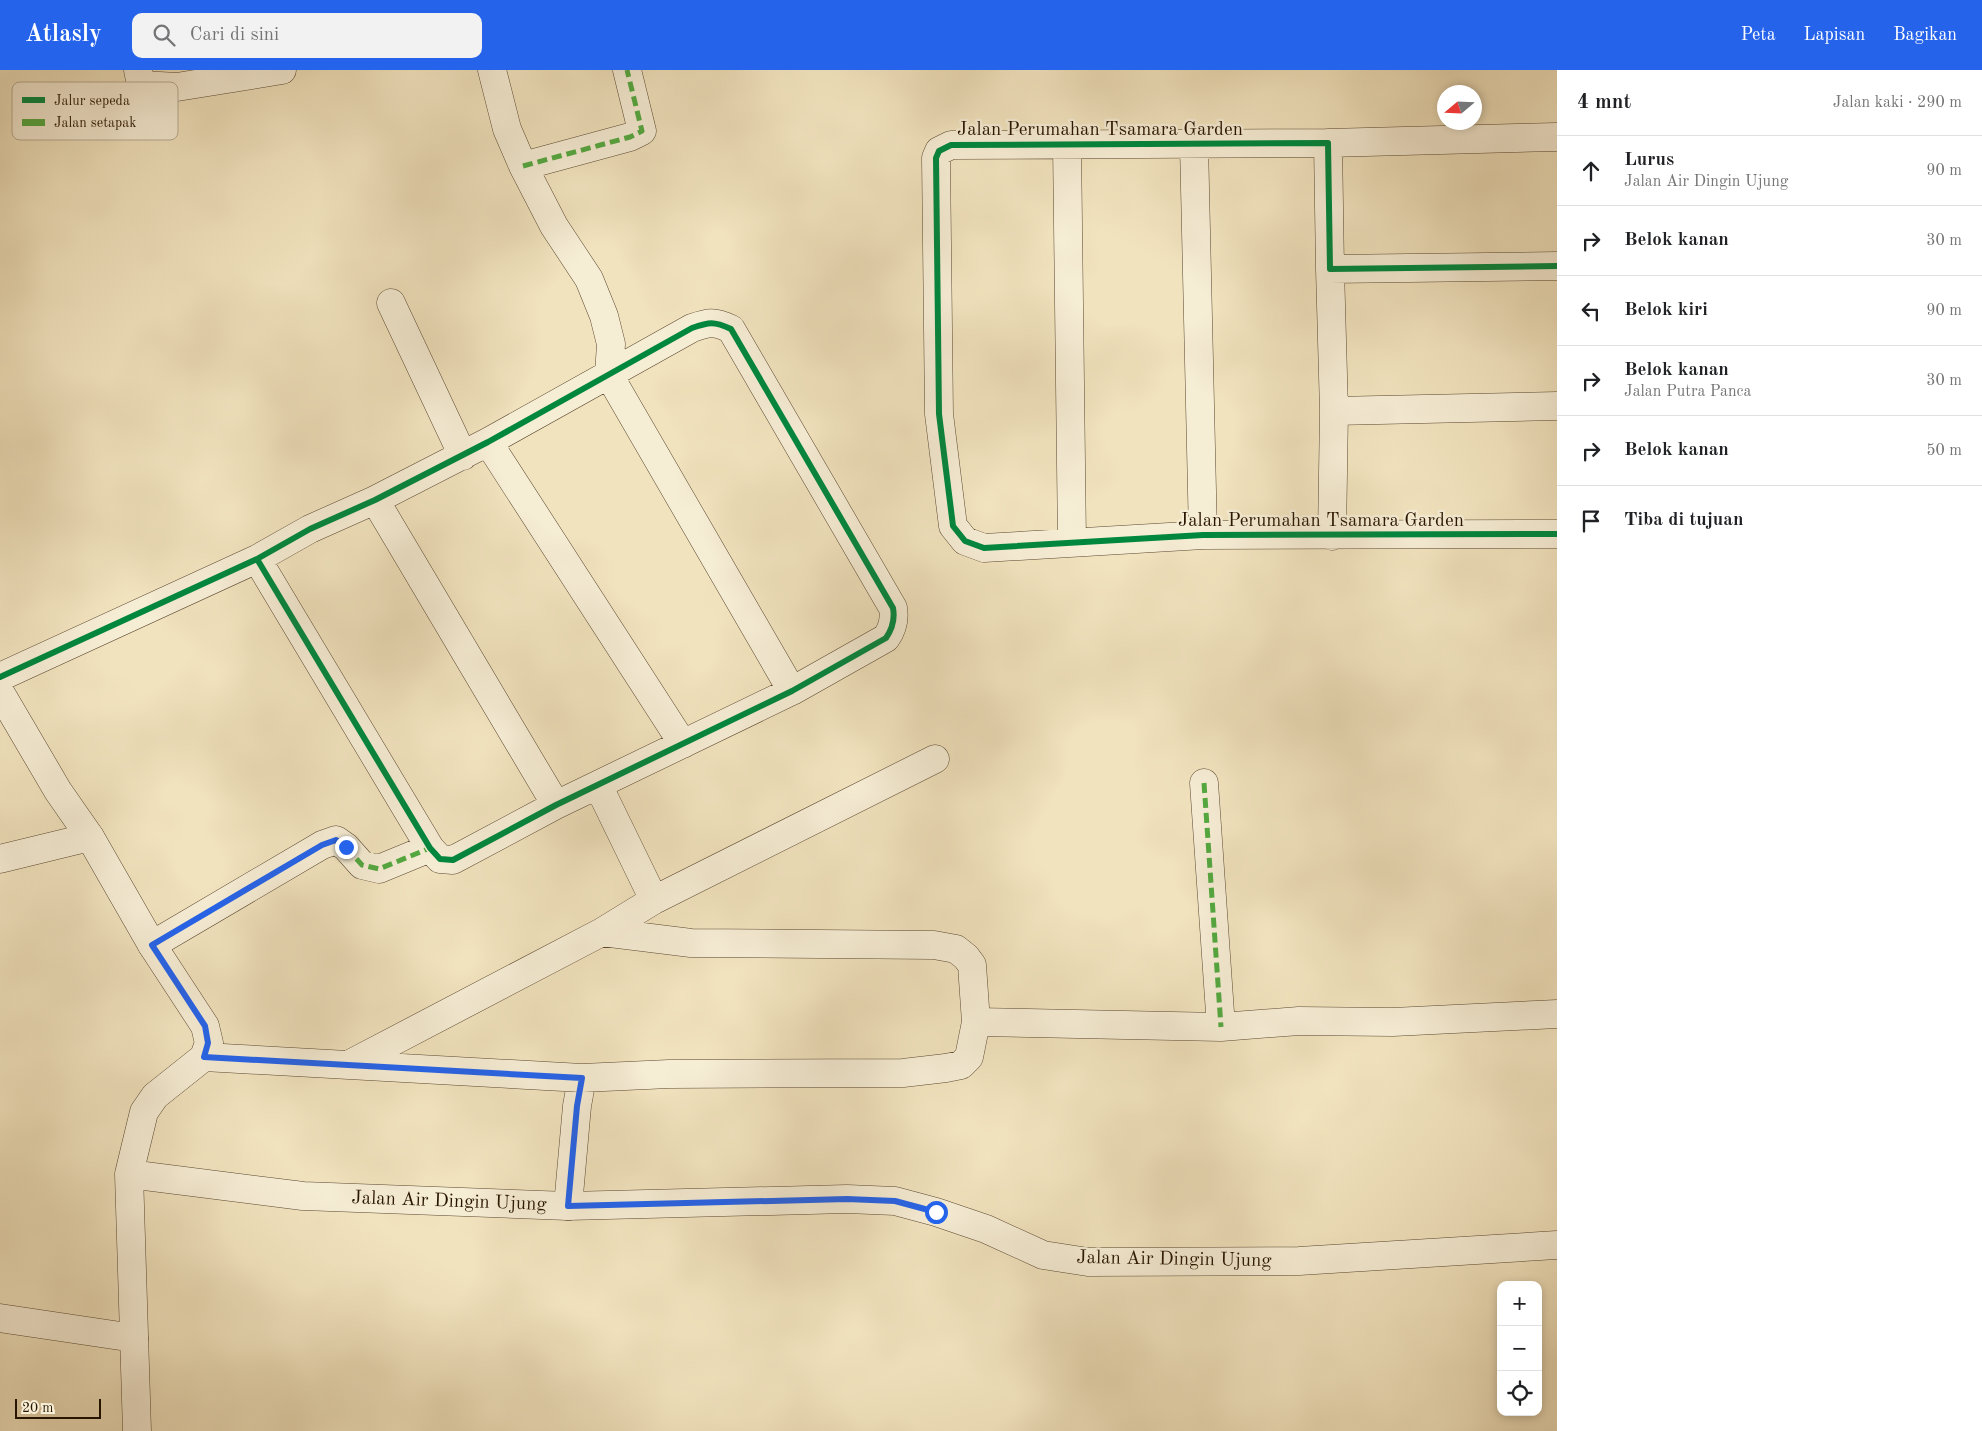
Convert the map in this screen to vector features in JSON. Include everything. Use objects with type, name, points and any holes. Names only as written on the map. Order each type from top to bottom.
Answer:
[{"type":"street","points":[[178,87],[282,70]]},
{"type":"street","points":[[492,70],[507,129],[523,166],[554,226],[589,279],[604,316],[611,344],[609,375],[792,690]]},
{"type":"street","points":[[523,166],[630,138],[642,131],[627,70]]},
{"type":"street","points":[[140,77],[158,82]]},
{"type":"street","name":"Jalan Perumahan Tsamara Garden","points":[[1557,137],[1328,143],[951,145],[939,151],[936,158],[939,404],[953,526],[965,541],[984,548],[1203,535],[1557,534]]},
{"type":"street","name":"Jalan Perumahan Tsamara Garden","points":[[1328,143],[1334,412],[1332,536]]},
{"type":"street","name":"Jalan Perumahan Tsamara Garden","points":[[1067,144],[1072,542]]},
{"type":"street","name":"Jalan Perumahan Tsamara Garden","points":[[1194,144],[1203,535]]},
{"type":"street","points":[[1330,269],[1557,266]]},
{"type":"street","points":[[391,303],[463,456]]},
{"type":"street","points":[[0,677],[256,559],[310,530],[463,456],[692,328],[708,322],[719,323],[731,329],[893,608],[893,627],[886,638],[792,690],[556,805],[453,860],[440,859],[430,848],[256,559]]},
{"type":"street","points":[[1334,412],[1557,406]]},
{"type":"street","points":[[488,442],[683,744]]},
{"type":"street","points":[[375,500],[556,805]]},
{"type":"street","points":[[0,692],[58,790],[90,837],[152,945],[205,1026],[208,1043],[204,1057],[155,1096],[144,1112],[129,1174],[137,1431]]},
{"type":"street","points":[[348,1065],[602,932],[654,900],[935,759]]},
{"type":"street","points":[[1204,783],[1221,1027]]},
{"type":"street","points":[[598,785],[654,900]]},
{"type":"street","points":[[0,859],[90,837]]},
{"type":"street","points":[[152,945],[322,845],[336,840],[346,847],[362,865],[379,869],[430,848]]},
{"type":"street","points":[[204,1057],[582,1078],[670,1074],[903,1073],[946,1068],[961,1064],[969,1057],[976,1022],[972,965],[956,949],[934,946],[691,943],[602,932]]},
{"type":"street","points":[[976,1022],[1221,1027],[1299,1021],[1393,1022],[1557,1014]]},
{"type":"street","points":[[568,1206],[577,1106],[582,1078]]},
{"type":"street","name":"Jalan Air Dingin Ujung","points":[[129,1174],[303,1196],[568,1206],[847,1199],[895,1201],[936,1212],[986,1229],[1043,1255],[1088,1262],[1299,1261],[1557,1245]]},
{"type":"street","points":[[0,1318],[134,1338]]},
{"type":"marked path","points":[[523,166],[630,137],[642,131],[627,70]]},
{"type":"marked path","points":[[1204,783],[1221,1027]]},
{"type":"marked path","points":[[152,945],[322,845],[336,840],[346,847],[362,865],[379,869],[430,848]]},
{"type":"cycle path","points":[[1557,266],[1330,269],[1328,143],[951,145],[939,151],[936,158],[939,414],[953,526],[965,541],[984,548],[1203,535],[1557,534]]},
{"type":"cycle path","points":[[0,677],[257,559],[310,529],[375,500],[488,442],[692,328],[712,323],[731,329],[893,608],[894,620],[886,638],[792,691],[556,805],[453,860],[440,859],[430,848],[257,559]]},
{"type":"route","points":[[346,847],[336,840],[322,845],[152,945],[205,1026],[208,1043],[204,1057],[582,1078],[577,1106],[568,1206],[847,1199],[895,1201],[936,1212]]}]
